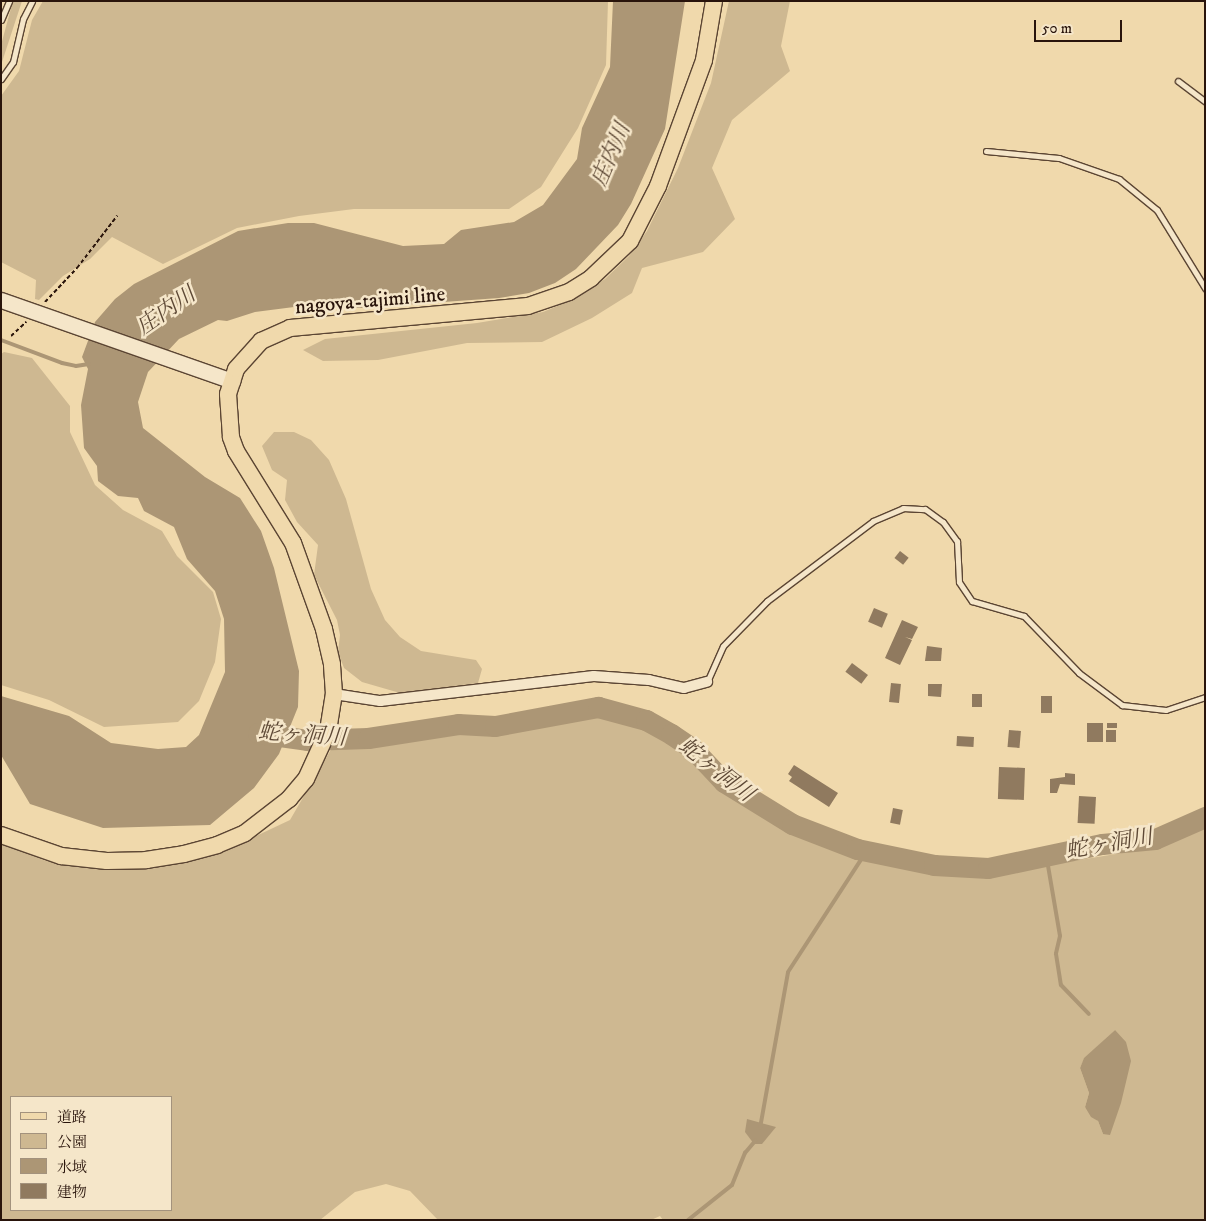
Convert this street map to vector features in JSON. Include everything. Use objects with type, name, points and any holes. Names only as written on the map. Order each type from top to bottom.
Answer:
[{"type":"main road","name":"nagoya-tajimi line","points":[[1,835],[61,856],[107,861],[184,854],[245,833],[289,800],[306,779],[317,756],[328,730],[334,694],[324,629],[293,543],[240,458],[231,437],[227,412],[232,381],[252,349],[273,334],[290,328],[528,306],[569,292],[591,278],[630,241],[658,186],[704,60],[714,1]]},
{"type":"street","points":[[1,300],[42,309],[232,381]]},
{"type":"street","points":[[334,694],[380,701],[594,676],[649,680],[684,688],[707,682]]},
{"type":"lane","points":[[1,20],[9,1]]},
{"type":"lane","points":[[1,79],[13,62],[23,19],[32,1]]},
{"type":"lane","points":[[1178,81],[1205,101]]},
{"type":"lane","points":[[986,151],[1059,158],[1119,179],[1157,210],[1205,288]]},
{"type":"lane","points":[[707,682],[723,646],[767,601],[872,521],[903,508],[925,510],[943,522],[957,541],[959,582],[972,601],[1024,616],[1079,673],[1122,705],[1166,710],[1205,697]]},
{"type":"path","points":[[42,309],[77,268],[117,216]]},
{"type":"path","points":[[11,336],[26,322]]},
{"type":"green space","points":[[13,1],[22,1],[2,62],[1,45]]},
{"type":"green space","points":[[43,1],[608,1],[606,65],[578,128],[541,187],[509,209],[354,209],[299,216],[237,228],[163,264],[112,237],[90,259],[63,276],[39,300],[35,299],[36,280],[1,262],[1,96],[19,71],[32,20]]},
{"type":"green space","points":[[729,1],[790,1],[781,46],[790,71],[732,120],[712,168],[735,219],[703,252],[642,268],[632,293],[592,318],[542,342],[467,343],[378,360],[323,361],[303,350],[325,339],[477,323],[543,312],[574,299],[605,279],[629,256],[647,231],[678,168],[711,83]]},
{"type":"green space","points":[[4,352],[32,358],[70,406],[70,432],[95,485],[123,510],[162,531],[177,556],[213,592],[221,619],[215,662],[199,701],[178,722],[104,727],[49,700],[1,685],[1,354]]},
{"type":"green space","points":[[274,432],[294,432],[311,440],[329,460],[346,499],[371,589],[385,620],[400,637],[421,651],[476,660],[482,669],[478,683],[400,693],[362,682],[344,668],[338,652],[340,635],[337,620],[314,575],[318,545],[297,522],[285,500],[287,480],[272,470],[262,446]]},
{"type":"green space","points":[[594,714],[631,723],[671,741],[729,796],[810,838],[891,866],[981,876],[1159,847],[1205,821],[1205,1220],[663,1220],[660,1216],[651,1220],[438,1220],[410,1191],[386,1184],[355,1192],[320,1220],[1,1220],[1,843],[46,861],[104,869],[178,864],[235,846],[290,820],[333,746],[448,733],[514,732]],"holes":[[[1115,1030],[1103,1134],[1098,1121],[1085,1107],[1089,1093],[1080,1068],[1084,1059]]]},
{"type":"water","name":"庄内川","points":[[613,1],[685,1],[665,129],[631,204],[618,225],[576,269],[555,283],[529,293],[499,298],[360,308],[294,307],[255,312],[227,321],[218,320],[179,339],[148,372],[138,402],[143,428],[205,477],[240,498],[261,531],[274,568],[299,671],[298,707],[279,754],[254,788],[210,825],[103,828],[30,804],[1,755],[1,696],[69,716],[111,743],[158,749],[186,747],[199,735],[225,672],[224,619],[215,591],[187,559],[174,527],[144,511],[138,498],[118,496],[98,481],[97,466],[84,448],[81,405],[88,369],[82,357],[95,322],[115,299],[134,284],[238,231],[288,223],[314,223],[403,246],[444,244],[461,230],[514,222],[543,205],[577,159],[582,128],[610,67]]},
{"type":"water","points":[[1115,1030],[1126,1042],[1131,1061],[1121,1103],[1110,1135],[1103,1134],[1098,1121],[1091,1117],[1085,1107],[1089,1093],[1080,1068],[1084,1058]]},
{"type":"water","points":[[747,1119],[776,1127],[762,1144],[754,1144],[745,1132]]},
{"type":"building","points":[[900,551],[909,558],[903,565],[894,558]]},
{"type":"building","points":[[874,608],[888,614],[882,628],[868,622]]},
{"type":"building","points":[[902,620],[918,627],[912,639],[905,637],[912,640],[900,665],[885,658]]},
{"type":"building","points":[[927,646],[942,648],[941,661],[925,661]]},
{"type":"building","points":[[852,663],[868,675],[861,684],[845,672]]},
{"type":"building","points":[[891,683],[901,684],[899,703],[889,702]]},
{"type":"building","points":[[928,684],[942,684],[941,697],[928,696]]},
{"type":"building","points":[[972,694],[982,694],[982,707],[972,707]]},
{"type":"building","points":[[1041,696],[1052,696],[1052,713],[1041,713]]},
{"type":"building","points":[[1087,723],[1103,723],[1103,742],[1087,742]]},
{"type":"building","points":[[1107,723],[1117,723],[1117,728],[1107,728]]},
{"type":"building","points":[[1009,730],[1021,731],[1019,748],[1008,747]]},
{"type":"building","points":[[1106,730],[1116,730],[1116,742],[1106,742]]},
{"type":"building","points":[[957,736],[974,737],[973,747],[956,746]]},
{"type":"building","points":[[794,765],[838,793],[829,807],[789,781],[792,777],[788,774]]},
{"type":"building","points":[[999,767],[1025,768],[1024,800],[998,799]]},
{"type":"building","points":[[1065,773],[1075,774],[1075,785],[1060,784],[1057,793],[1050,793],[1050,779],[1065,777]]},
{"type":"building","points":[[1079,796],[1096,797],[1095,824],[1078,823]]},
{"type":"building","points":[[893,808],[903,810],[900,825],[890,823]]},
{"type":"waterway","points":[[1,340],[62,363],[76,366],[89,364]]},
{"type":"waterway","name":"蛇ヶ洞川","points":[[258,733],[307,740],[368,738],[458,724],[495,726],[598,707],[646,720],[671,734],[692,748],[724,782],[792,824],[857,849],[934,865],[988,868],[1102,844],[1155,839],[1205,817]]},
{"type":"waterway","points":[[760,1128],[788,972],[866,852]]},
{"type":"waterway","points":[[1046,854],[1060,936],[1056,954],[1061,985],[1089,1014]]},
{"type":"waterway","points":[[688,1220],[732,1185],[745,1153],[755,1141]]}]
